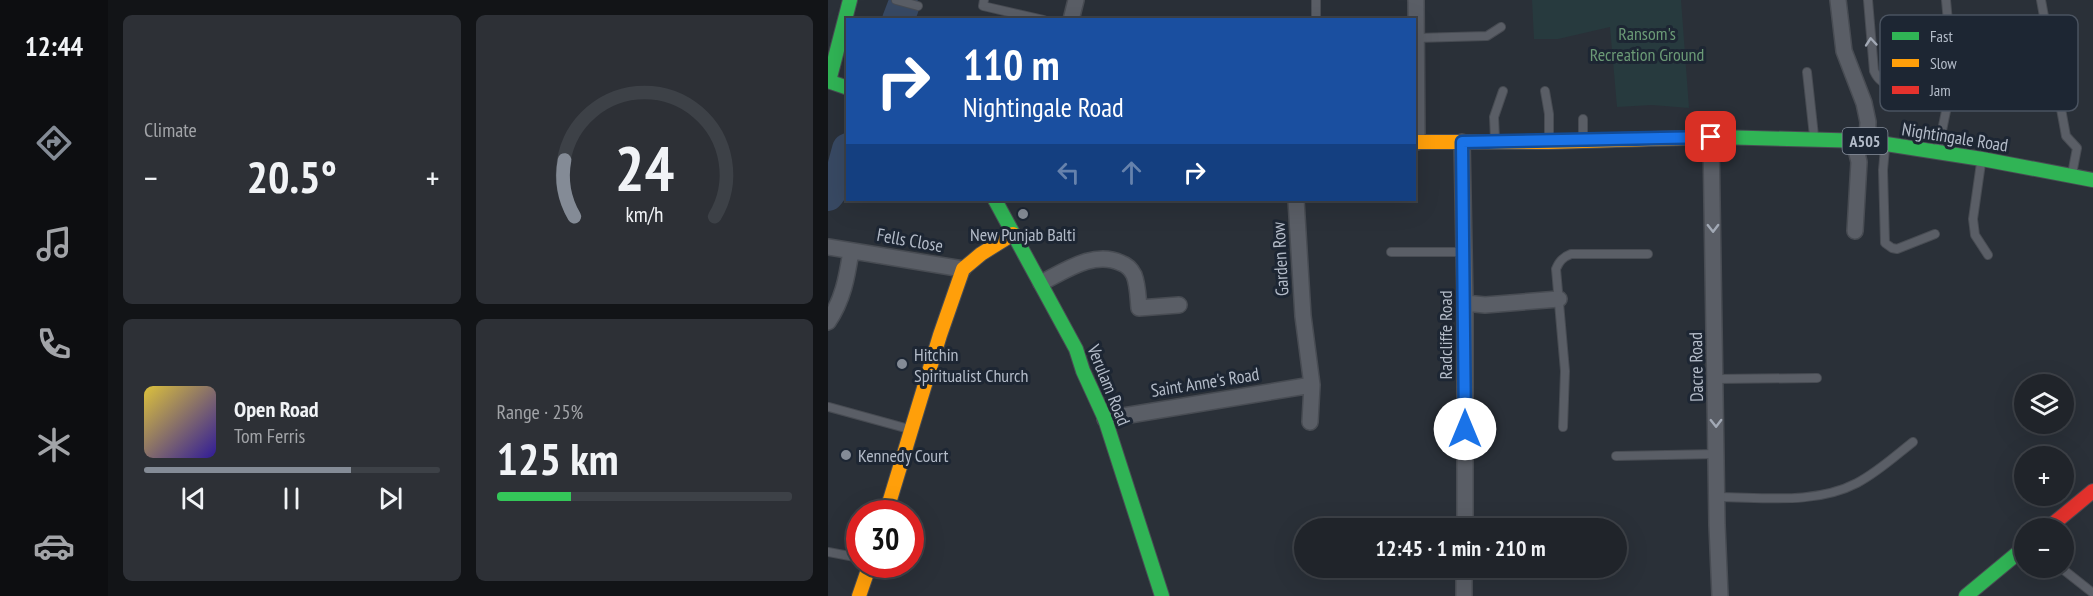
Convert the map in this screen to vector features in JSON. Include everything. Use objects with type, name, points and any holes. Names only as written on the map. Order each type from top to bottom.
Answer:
[{"type":"street","points":[[846,88],[828,83],[850,0]]},
{"type":"street","points":[[1072,18],[1076,0]]},
{"type":"street","points":[[1416,0],[1416,142]]},
{"type":"street","points":[[1839,0],[1844,51],[1864,103],[1868,122],[1861,141],[1855,231]]},
{"type":"street","name":"Nightingale Road","points":[[1416,142],[1550,142],[1711,137],[1861,141],[1938,151],[2093,180]]},
{"type":"street","name":"Dacre Road","points":[[1711,137],[1720,596]]},
{"type":"street","name":"Radcliffe Road","points":[[1462,142],[1465,518]]},
{"type":"street","name":"Verulam Road","points":[[996,201],[1076,349],[1105,419],[1162,596]]},
{"type":"street","name":"Garden Row","points":[[1296,201],[1312,385],[1310,422]]},
{"type":"street","points":[[890,500],[963,269],[981,254],[1013,234]]},
{"type":"street","name":"Fells Close","points":[[828,247],[963,269]]},
{"type":"street","name":"Fells Close","points":[[828,322],[838,307],[848,274],[851,251]]},
{"type":"street","points":[[1041,283],[1090,260],[1107,258],[1131,269],[1136,282],[1139,308],[1179,305]]},
{"type":"street","points":[[1465,303],[1485,305],[1559,299]]},
{"type":"street","name":"Saint Anne's Road","points":[[1105,419],[1312,385]]},
{"type":"street","points":[[2060,518],[2093,491]]},
{"type":"street","points":[[1965,596],[2014,556]]},
{"type":"street","points":[[859,596],[865,578]]},
{"type":"street","points":[[1464,578],[1464,596]]},
{"type":"lane","points":[[896,0],[918,6]]},
{"type":"lane","points":[[984,0],[983,6],[1035,18]]},
{"type":"lane","points":[[1316,0],[1316,18]]},
{"type":"lane","points":[[1868,0],[1874,71],[1880,81]]},
{"type":"lane","points":[[1946,0],[1947,15]]},
{"type":"lane","points":[[2041,0],[2044,15]]},
{"type":"lane","points":[[1416,38],[1487,36],[1501,27]]},
{"type":"lane","points":[[1807,72],[1815,140]]},
{"type":"lane","points":[[1495,142],[1494,117],[1503,91]]},
{"type":"lane","points":[[1545,91],[1550,142]]},
{"type":"lane","points":[[1938,151],[1946,111]]},
{"type":"lane","points":[[2061,111],[2066,136],[2077,148],[2072,175]]},
{"type":"lane","points":[[1583,119],[1583,140]]},
{"type":"lane","points":[[1886,144],[1883,170],[1886,243],[1897,249],[1935,234]]},
{"type":"lane","points":[[1982,159],[1973,219],[1975,235],[1988,255]]},
{"type":"lane","points":[[1390,252],[1464,252]]},
{"type":"lane","points":[[1563,427],[1565,371],[1556,269],[1560,260],[1571,254],[1648,254]]},
{"type":"lane","points":[[1715,379],[1817,378]]},
{"type":"lane","points":[[829,407],[911,430]]},
{"type":"lane","points":[[1717,497],[1812,498],[1856,484],[1878,471],[1913,442]]},
{"type":"lane","points":[[1616,456],[1716,454]]},
{"type":"lane","points":[[828,552],[846,555]]},
{"type":"lane","points":[[2074,578],[2093,593]]},
{"type":"green space","name":"Ransom's Recreation Ground","points":[[1532,0],[1681,0],[1689,108],[1652,105],[1617,107],[1610,27],[1558,39],[1534,39]]},
{"type":"waterway","points":[[899,18],[903,7]]},
{"type":"waterway","points":[[828,195],[840,179],[846,156]]},
{"type":"traffic: fast","points":[[829,81],[850,0]]},
{"type":"traffic: fast","points":[[828,81],[846,87]]},
{"type":"traffic: fast","points":[[1717,137],[1867,141],[1982,159],[2093,180]]},
{"type":"traffic: fast","points":[[996,201],[1076,349],[1083,371],[1105,419],[1162,596]]},
{"type":"traffic: fast","points":[[1966,596],[2014,556]]},
{"type":"traffic: slow","points":[[1416,142],[1549,142],[1717,137]]},
{"type":"traffic: slow","points":[[890,500],[940,335],[963,269],[981,254],[1013,234]]},
{"type":"traffic: slow","points":[[859,596],[865,578]]},
{"type":"traffic: jam","points":[[2060,518],[2093,491]]},
{"type":"place","name":"New Punjab Balti","points":[[1023,214]]},
{"type":"place","name":"Hitchin Spiritualist Church","points":[[902,364]]},
{"type":"place","name":"Kennedy Court","points":[[846,455]]},
{"type":"route","points":[[1465,429],[1462,142],[1711,137]]}]
